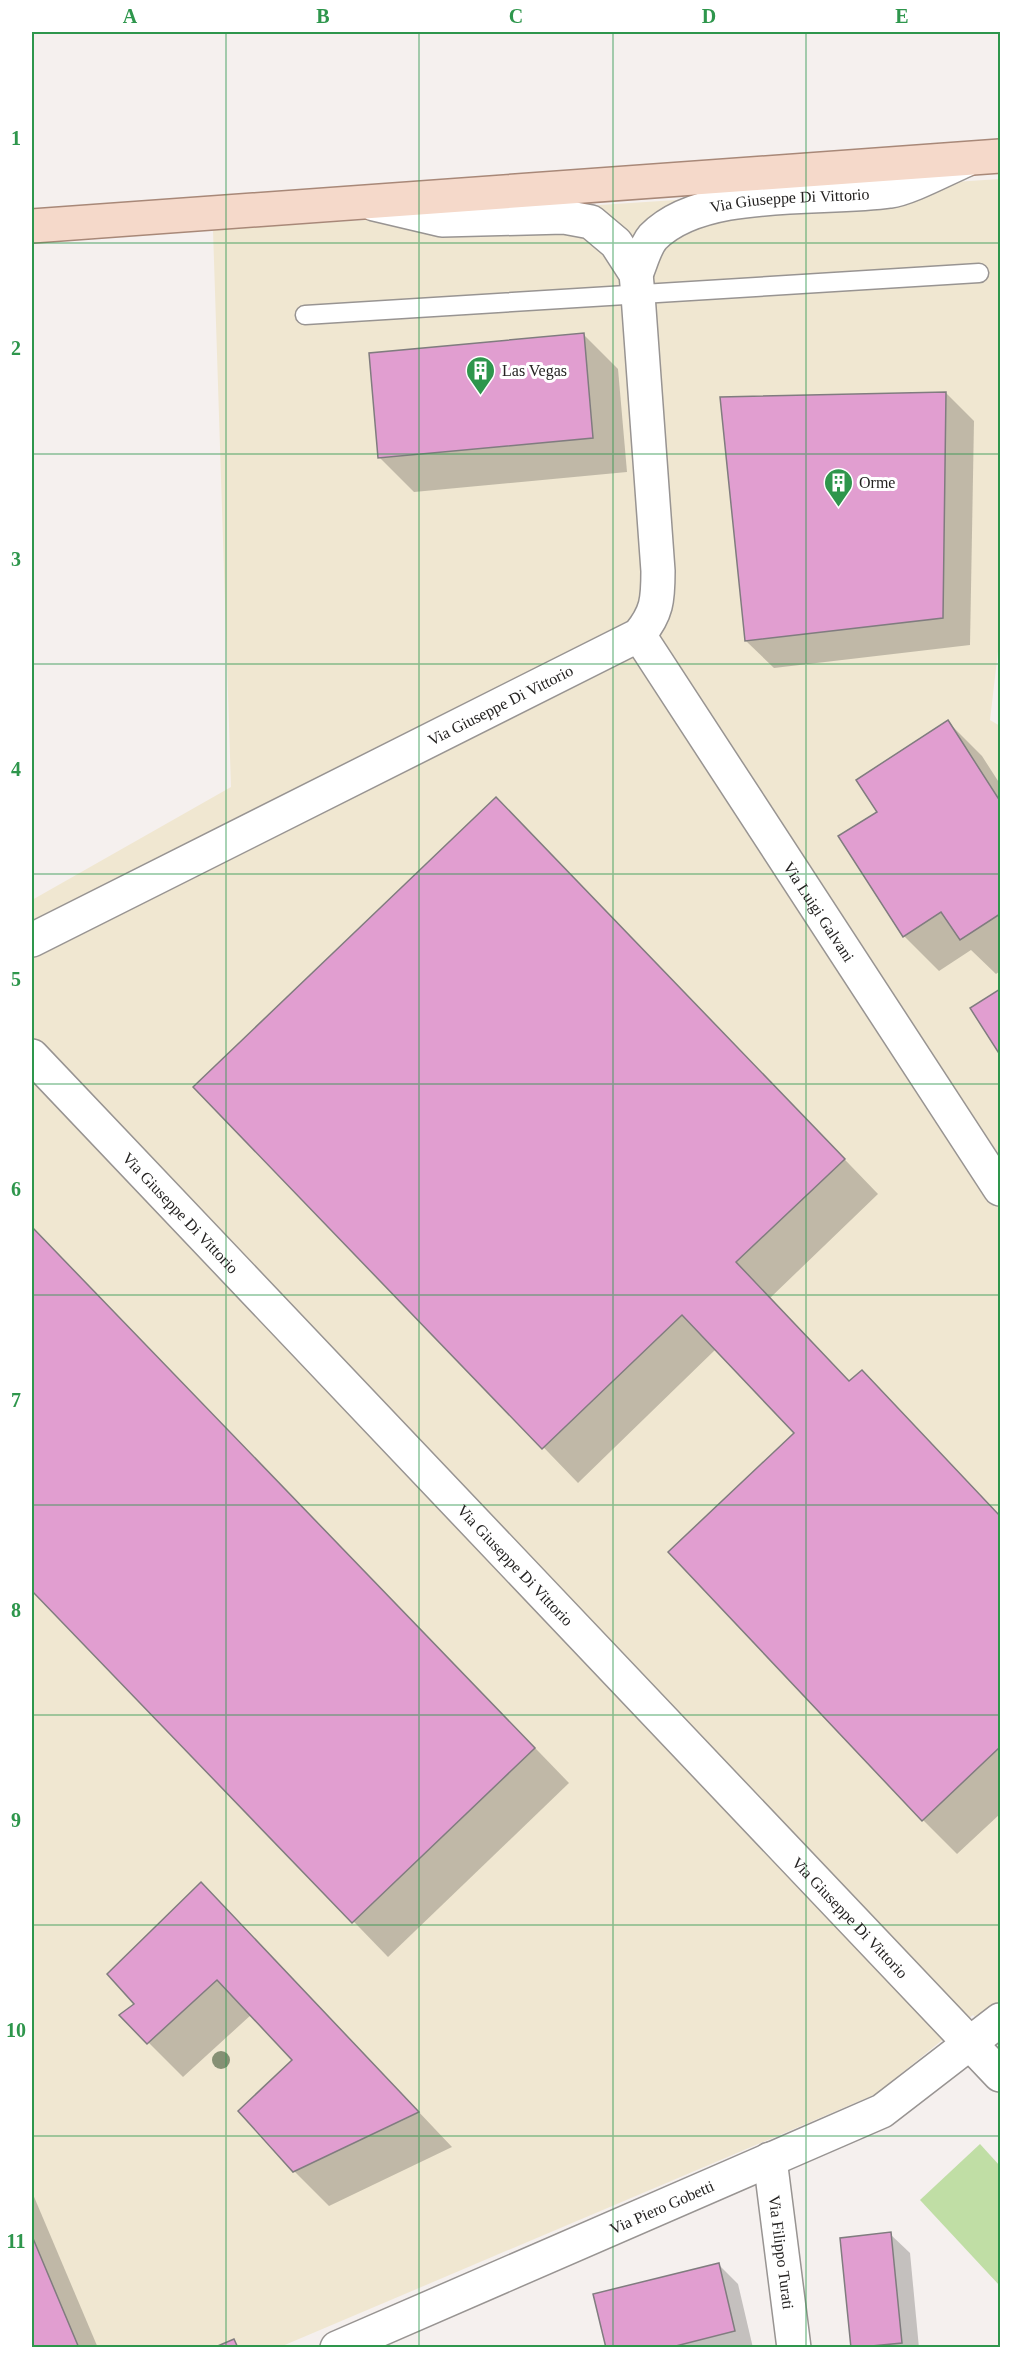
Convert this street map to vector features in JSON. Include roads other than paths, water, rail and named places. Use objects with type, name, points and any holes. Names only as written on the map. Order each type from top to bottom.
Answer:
[{"type":"main road","points":[[32,226],[985,157]]},
{"type":"street","name":"Via Giuseppe Di Vittorio","points":[[32,940],[639,635],[652,619],[658,598],[658,571],[637,284],[651,239],[669,223],[694,211],[724,203],[893,191],[985,157]]},
{"type":"street","name":"Via Giuseppe Di Vittorio","points":[[366,203],[442,220],[564,217],[591,222],[616,243],[637,284]]},
{"type":"street","name":"Via Luigi Galvani","points":[[639,635],[1000,1189]]},
{"type":"street","name":"Via Giuseppe Di Vittorio","points":[[32,1056],[1000,2075]]},
{"type":"street","points":[[972,2044],[1000,2020]]},
{"type":"street","name":"Via Piero Gobetti","points":[[337,2348],[882,2111],[972,2044]]},
{"type":"street","name":"Via Filippo Turati","points":[[770,2158],[794,2348]]},
{"type":"lane","points":[[305,315],[637,284],[979,273]]},
{"type":"place","name":"Las Vegas","points":[[481,396]]},
{"type":"place","name":"Orme","points":[[838,508]]}]
